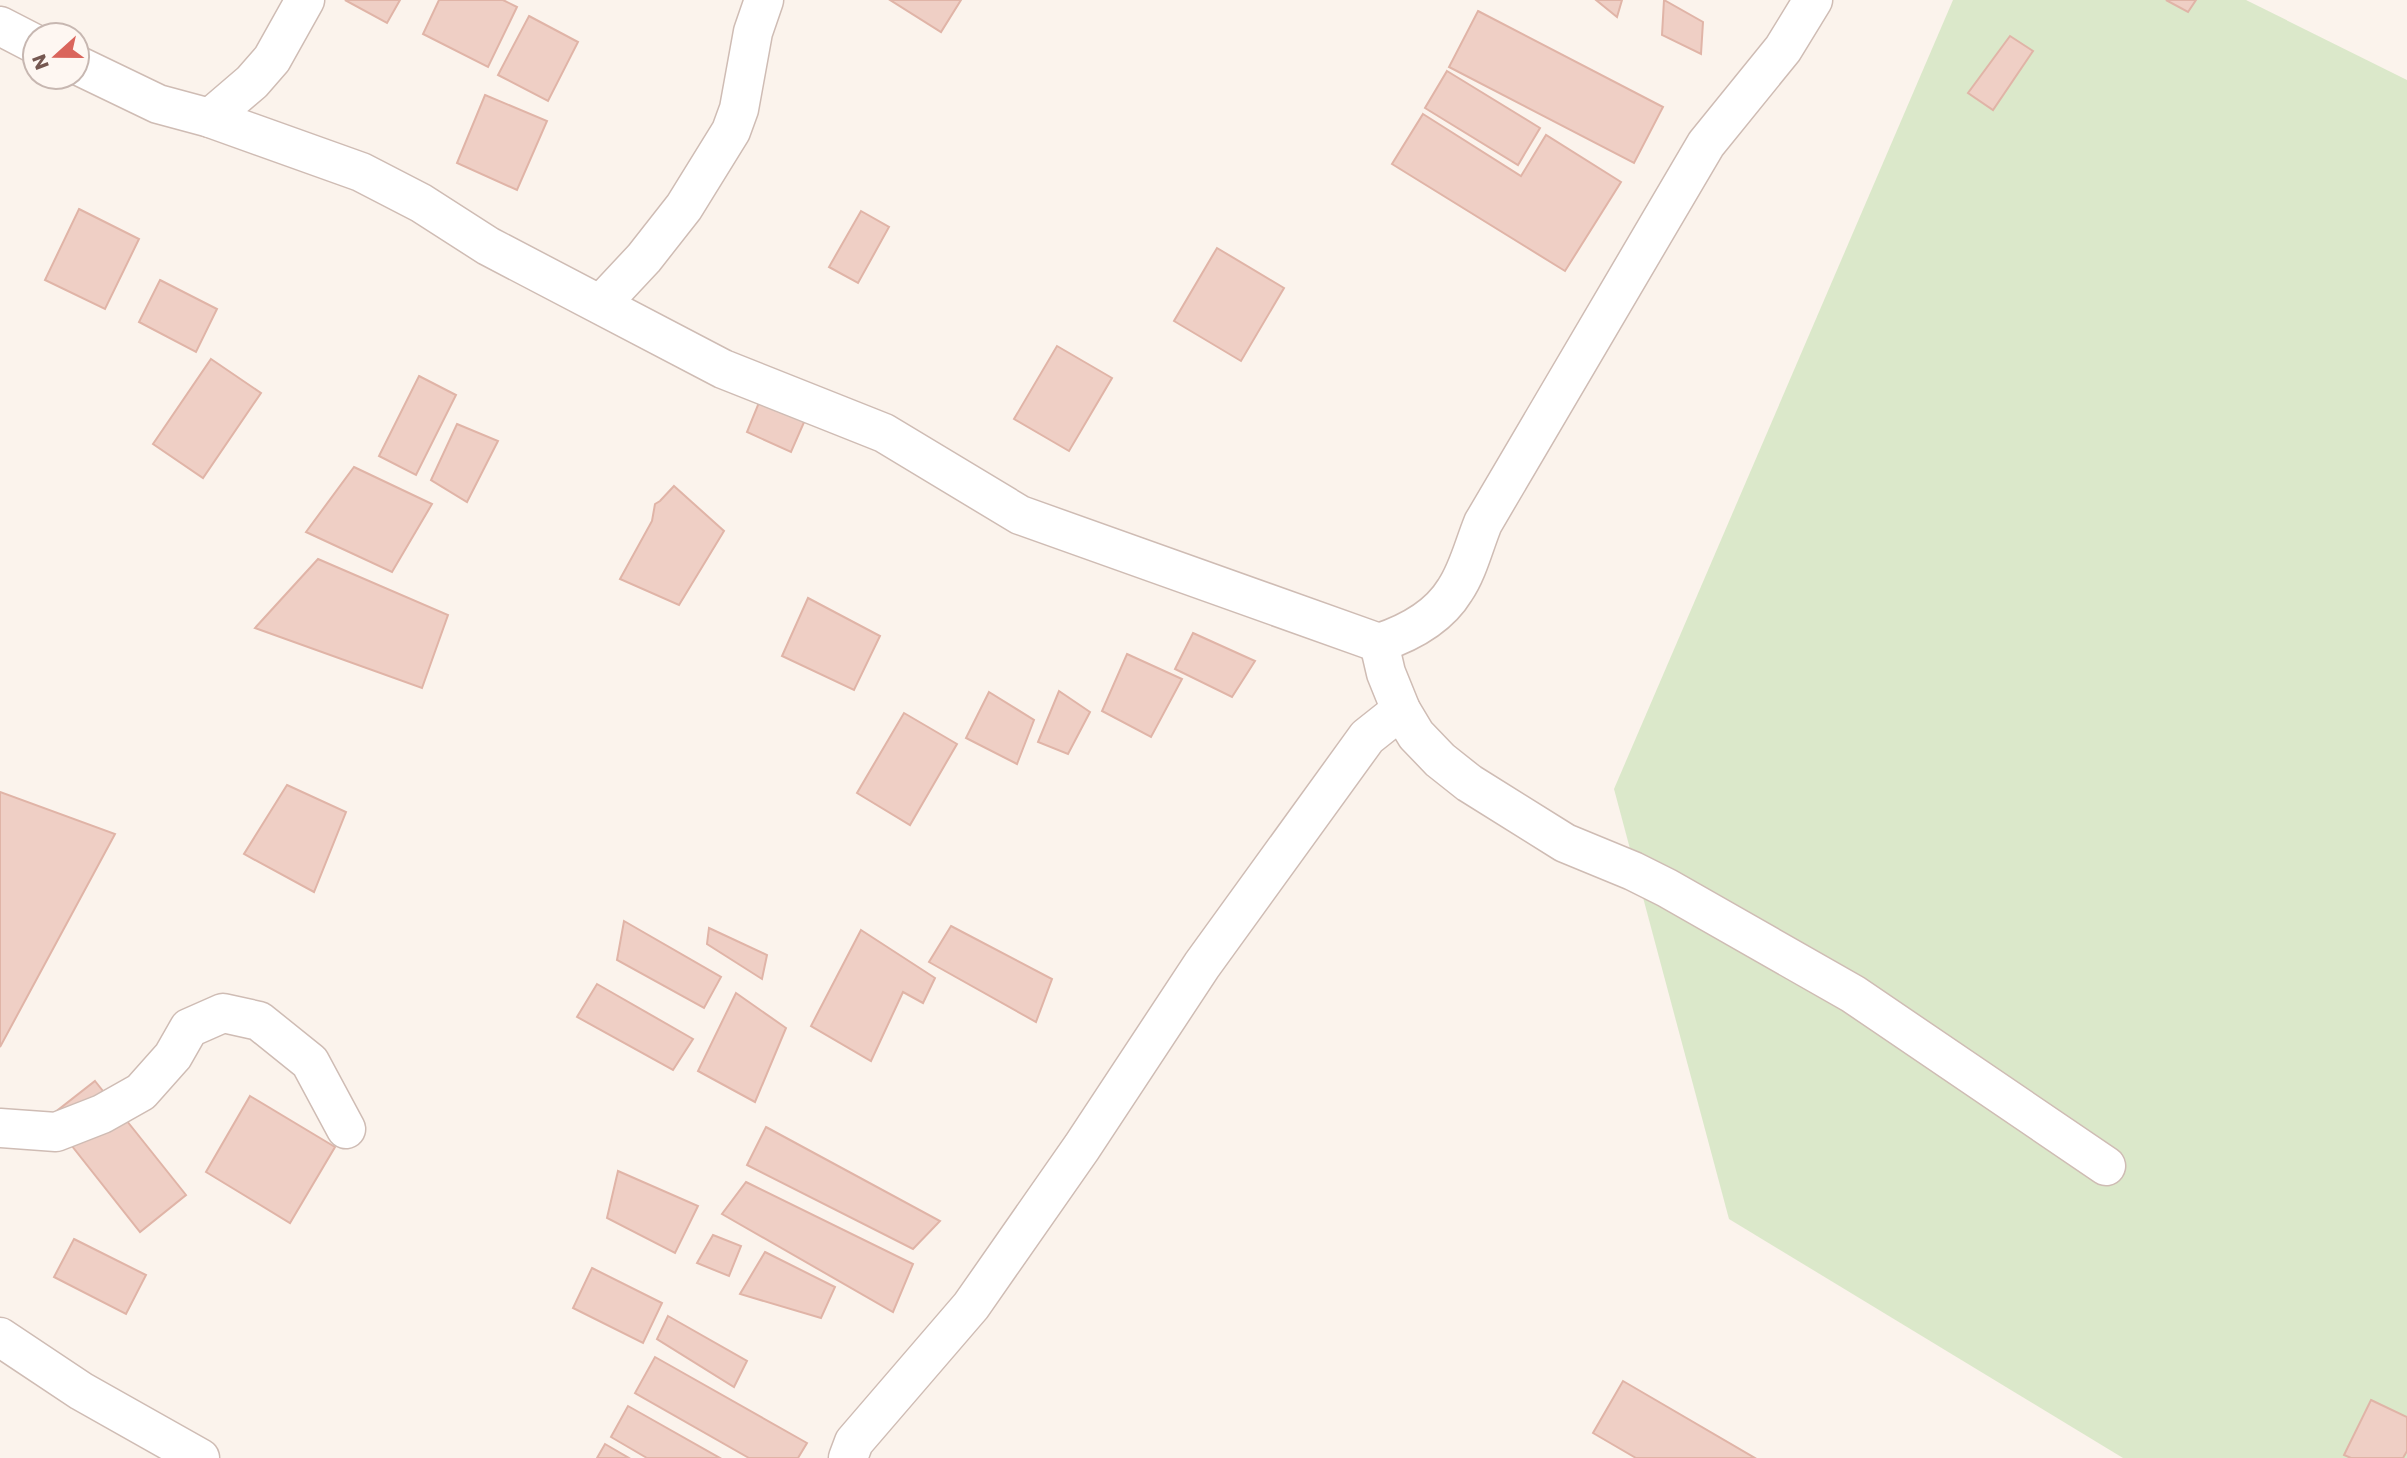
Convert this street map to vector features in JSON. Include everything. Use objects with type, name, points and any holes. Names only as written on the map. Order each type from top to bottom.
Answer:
[{"type":"street","points":[[210,118],[252,82],[271,59],[305,0]]},
{"type":"street","points":[[601,304],[644,258],[684,207],[731,131],[753,32],[764,0]]},
{"type":"street","points":[[91,72],[158,104],[210,118],[361,172],[421,203],[488,246],[723,369],[884,433],[1020,515],[1380,643],[1406,634],[1429,619],[1455,591],[1483,523],[1706,144],[1783,49],[1813,0]]},
{"type":"street","points":[[0,26],[21,37]]},
{"type":"street","points":[[1380,643],[1386,673],[1401,710],[1416,735],[1440,760],[1469,783],[1565,843],[1667,888],[1853,994],[2106,1167]]},
{"type":"street","points":[[848,1458],[854,1442],[971,1306],[1082,1147],[1202,965],[1367,737],[1401,710]]},
{"type":"street","points":[[0,1128],[56,1132],[102,1114],[141,1092],[173,1056],[189,1028],[223,1013],[259,1021],[310,1062],[346,1129]]},
{"type":"street","points":[[0,1337],[81,1391],[200,1458]]},
{"type":"green space","points":[[1953,0],[2246,0],[2407,80],[2407,1458],[2123,1458],[1729,1219],[1614,789]]},
{"type":"building","points":[[345,0],[400,0],[387,23]]},
{"type":"building","points":[[439,0],[503,0],[517,7],[488,67],[423,34]]},
{"type":"building","points":[[890,0],[961,0],[941,32]]},
{"type":"building","points":[[1596,0],[1622,0],[1617,17]]},
{"type":"building","points":[[1664,0],[1703,22],[1701,54],[1662,35]]},
{"type":"building","points":[[2166,0],[2196,0],[2188,12]]},
{"type":"building","points":[[1478,11],[1663,107],[1634,163],[1449,67]]},
{"type":"building","points":[[529,16],[578,42],[548,101],[498,75]]},
{"type":"building","points":[[2010,36],[2033,51],[1993,110],[1968,93]]},
{"type":"building","points":[[1447,71],[1540,128],[1518,165],[1425,108]]},
{"type":"building","points":[[485,95],[547,121],[517,190],[457,163]]},
{"type":"building","points":[[1423,114],[1521,176],[1546,135],[1621,182],[1565,271],[1392,164]]},
{"type":"building","points":[[79,209],[139,239],[105,309],[45,280]]},
{"type":"building","points":[[861,211],[889,227],[858,283],[829,267]]},
{"type":"building","points":[[1217,248],[1284,288],[1241,361],[1174,321]]},
{"type":"building","points":[[160,280],[217,309],[196,352],[139,322]]},
{"type":"building","points":[[1057,346],[1112,378],[1069,451],[1014,419]]},
{"type":"building","points":[[211,359],[261,393],[203,478],[153,444]]},
{"type":"building","points":[[419,376],[456,395],[416,475],[379,456]]},
{"type":"building","points":[[760,400],[805,420],[791,452],[747,432]]},
{"type":"building","points":[[457,424],[498,441],[467,502],[431,480]]},
{"type":"building","points":[[354,467],[432,504],[392,572],[306,532]]},
{"type":"building","points":[[674,486],[724,531],[679,605],[620,579],[652,521],[655,504]]},
{"type":"building","points":[[318,559],[448,615],[422,688],[255,628]]},
{"type":"building","points":[[808,598],[880,636],[854,690],[782,656]]},
{"type":"building","points":[[1193,633],[1255,661],[1232,697],[1175,669]]},
{"type":"building","points":[[1127,654],[1182,679],[1151,737],[1102,711]]},
{"type":"building","points":[[1059,691],[1090,712],[1068,754],[1038,742]]},
{"type":"building","points":[[989,692],[1034,720],[1017,764],[966,738]]},
{"type":"building","points":[[904,713],[957,744],[910,825],[857,793]]},
{"type":"building","points":[[287,785],[346,812],[314,892],[244,854]]},
{"type":"building","points":[[0,792],[115,834],[0,1047]]},
{"type":"building","points":[[624,921],[721,977],[704,1008],[617,960]]},
{"type":"building","points":[[951,926],[1052,979],[1036,1022],[929,962]]},
{"type":"building","points":[[709,928],[767,955],[762,979],[707,944]]},
{"type":"building","points":[[861,930],[935,978],[923,1003],[903,992],[871,1061],[811,1026]]},
{"type":"building","points":[[597,984],[693,1039],[673,1070],[577,1017]]},
{"type":"building","points":[[736,993],[786,1028],[755,1102],[698,1071]]},
{"type":"building","points":[[95,1081],[186,1195],[140,1232],[49,1117]]},
{"type":"building","points":[[250,1096],[335,1147],[290,1223],[206,1172]]},
{"type":"building","points":[[766,1127],[940,1221],[913,1249],[747,1165]]},
{"type":"building","points":[[618,1171],[698,1206],[675,1253],[607,1218]]},
{"type":"building","points":[[746,1182],[913,1264],[893,1312],[722,1214]]},
{"type":"building","points":[[713,1235],[741,1246],[729,1276],[697,1263]]},
{"type":"building","points":[[74,1239],[146,1275],[126,1314],[54,1277]]},
{"type":"building","points":[[765,1252],[835,1287],[821,1318],[740,1294]]},
{"type":"building","points":[[592,1268],[662,1303],[643,1343],[573,1308]]},
{"type":"building","points":[[668,1316],[747,1361],[734,1387],[657,1339]]},
{"type":"building","points":[[655,1357],[807,1443],[798,1458],[749,1458],[635,1393]]},
{"type":"building","points":[[1623,1381],[1755,1458],[1636,1458],[1593,1433]]},
{"type":"building","points":[[2371,1400],[2407,1417],[2407,1451],[2403,1458],[2351,1458],[2344,1455]]},
{"type":"building","points":[[628,1406],[720,1458],[647,1458],[611,1437]]},
{"type":"building","points":[[605,1444],[629,1458],[597,1458]]}]
